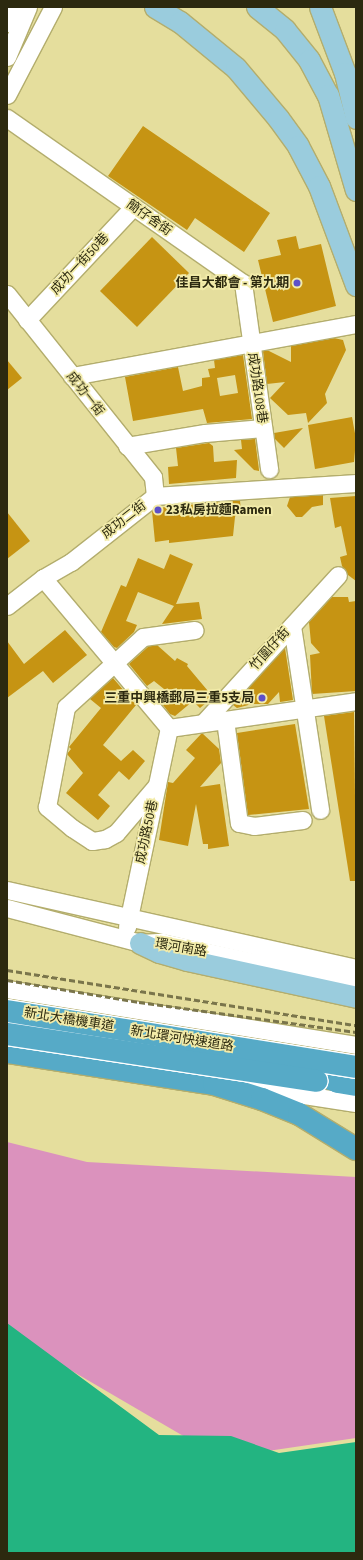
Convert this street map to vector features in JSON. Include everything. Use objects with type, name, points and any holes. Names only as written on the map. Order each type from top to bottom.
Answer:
[{"type":"highway","name":"新北環河快速道路","points":[[7,1011],[356,1067]]},
{"type":"highway","points":[[7,1025],[304,1070],[356,1076]]},
{"type":"highway","name":"新北環河快速道路","points":[[7,1034],[356,1086]]},
{"type":"highway","points":[[7,1052],[214,1084],[262,1099],[299,1114],[356,1149]]},
{"type":"highway","points":[[304,1070],[338,1082],[356,1086]]},
{"type":"main road","points":[[155,7],[180,22],[236,68],[286,129],[319,186],[356,285]]},
{"type":"main road","points":[[257,7],[285,30],[309,60],[328,95],[356,190]]},
{"type":"main road","points":[[320,7],[344,73],[356,118]]},
{"type":"main road","points":[[132,940],[159,952],[187,960],[356,997]]},
{"type":"street","points":[[7,23],[14,7]]},
{"type":"street","points":[[7,57],[28,7]]},
{"type":"street","points":[[7,95],[52,7]]},
{"type":"street","name":"簡仔舍街","points":[[7,118],[243,283],[250,342]]},
{"type":"street","name":"成功一街50巷","points":[[28,320],[133,207]]},
{"type":"street","name":"成功一街","points":[[7,294],[153,477],[154,496]]},
{"type":"street","name":"成功路108巷","points":[[269,469],[250,342],[266,342],[356,324]]},
{"type":"street","points":[[72,376],[250,342]]},
{"type":"street","points":[[127,446],[205,433],[263,428]]},
{"type":"street","name":"成功二街","points":[[7,606],[43,578],[71,562],[154,496],[356,483]]},
{"type":"street","name":"竹圍仔街","points":[[203,723],[338,575]]},
{"type":"street","points":[[43,578],[169,728],[356,701]]},
{"type":"street","points":[[292,626],[320,810]]},
{"type":"street","points":[[157,785],[116,833],[105,840],[92,841],[72,828],[47,807],[66,707],[143,637],[195,630]]},
{"type":"street","points":[[224,720],[239,823],[254,826],[303,820]]},
{"type":"street","name":"成功路50巷","points":[[132,940],[129,917],[169,728]]},
{"type":"street","name":"環河南路","points":[[7,890],[356,968]]},
{"type":"street","name":"環河南路","points":[[7,908],[132,940],[162,942],[356,984]]},
{"type":"street","points":[[7,989],[356,1045]]},
{"type":"street","name":"新北大橋機車道","points":[[7,1011],[223,1058]]},
{"type":"street","points":[[7,1041],[223,1058]]},
{"type":"street","points":[[7,1046],[356,1103]]},
{"type":"shaded area","points":[[7,1142],[87,1162],[356,1177],[356,1438],[221,1458],[7,1333]]},
{"type":"shaded area","points":[[7,1323],[159,1435],[231,1436],[279,1453],[356,1442],[356,1553],[7,1553]]},
{"type":"building","points":[[143,126],[270,213],[244,252],[195,218],[187,230],[108,176]]},
{"type":"building","name":"佳昌大都會 - 第九期","points":[[296,236],[299,249],[321,244],[336,306],[273,322],[258,260],[281,255],[277,240]]},
{"type":"building","points":[[152,237],[189,273],[137,327],[100,291]]},
{"type":"building","points":[[334,338],[343,340],[346,350],[325,394],[327,403],[308,423],[306,413],[288,415],[270,398],[285,382],[267,384],[263,351],[269,351],[291,362],[291,346]]},
{"type":"building","points":[[243,355],[252,419],[207,423],[203,409],[133,421],[125,377],[178,367],[183,391],[202,386],[202,378],[210,377],[208,369],[215,368],[214,360]],"holes":[[[235,375],[238,393],[220,396],[217,378]]]},
{"type":"building","points":[[7,360],[22,378],[7,390]]},
{"type":"building","points":[[352,417],[356,439],[354,462],[315,469],[308,425]]},
{"type":"building","points":[[303,428],[284,448],[275,439],[274,433]]},
{"type":"building","points":[[255,439],[259,471],[254,470],[234,450],[242,449],[241,440]]},
{"type":"building","points":[[209,443],[213,446],[214,462],[237,460],[236,478],[169,484],[168,467],[178,466],[176,448]]},
{"type":"building","points":[[323,495],[323,505],[312,507],[302,517],[296,517],[287,506],[290,497]]},
{"type":"building","points":[[356,496],[356,581],[348,575],[342,566],[340,557],[347,555],[341,526],[335,528],[330,498]]},
{"type":"building","points":[[240,500],[241,513],[236,514],[233,536],[169,543],[169,540],[155,542],[152,511],[156,508]]},
{"type":"building","points":[[7,512],[30,541],[7,559]]},
{"type":"building","points":[[170,554],[193,564],[176,604],[199,602],[202,619],[162,624],[174,606],[138,592],[126,621],[137,625],[134,632],[117,648],[114,647],[101,632],[121,585],[126,587],[138,558],[164,569]]},
{"type":"building","points":[[332,597],[348,597],[349,602],[356,601],[356,691],[312,694],[310,655],[320,653],[311,643],[309,622]]},
{"type":"building","points":[[65,630],[87,655],[53,683],[43,671],[7,698],[7,641],[24,664]]},
{"type":"building","points":[[157,645],[175,661],[177,658],[188,664],[187,666],[213,697],[200,708],[193,701],[175,716],[170,714],[163,705],[171,699],[167,695],[169,693],[154,681],[147,686],[129,664],[149,646]]},
{"type":"building","points":[[285,648],[293,700],[280,702],[279,692],[268,704],[252,704],[237,708],[233,705]]},
{"type":"building","points":[[113,678],[136,705],[103,745],[121,761],[133,750],[145,761],[129,780],[119,771],[98,795],[110,806],[98,820],[66,793],[83,773],[67,754],[71,749],[69,747],[101,708],[90,699]]},
{"type":"building","points":[[354,712],[356,881],[350,881],[324,716]]},
{"type":"building","points":[[295,724],[309,809],[248,815],[237,733]]},
{"type":"building","points":[[202,733],[219,749],[221,763],[200,787],[220,784],[229,846],[208,849],[208,844],[203,844],[196,804],[188,846],[159,840],[168,782],[173,783],[195,758],[186,750]]},
{"type":"railway","points":[[7,970],[356,1025]]},
{"type":"railway","points":[[7,980],[139,1002],[356,1032]]},
{"type":"place","name":"佳昌大都會 - 第九期","points":[[297,283]]},
{"type":"place","name":"23私房拉麵Ramen","points":[[158,510]]},
{"type":"place","name":"三重中興橋郵局三重5支局","points":[[262,698]]}]
